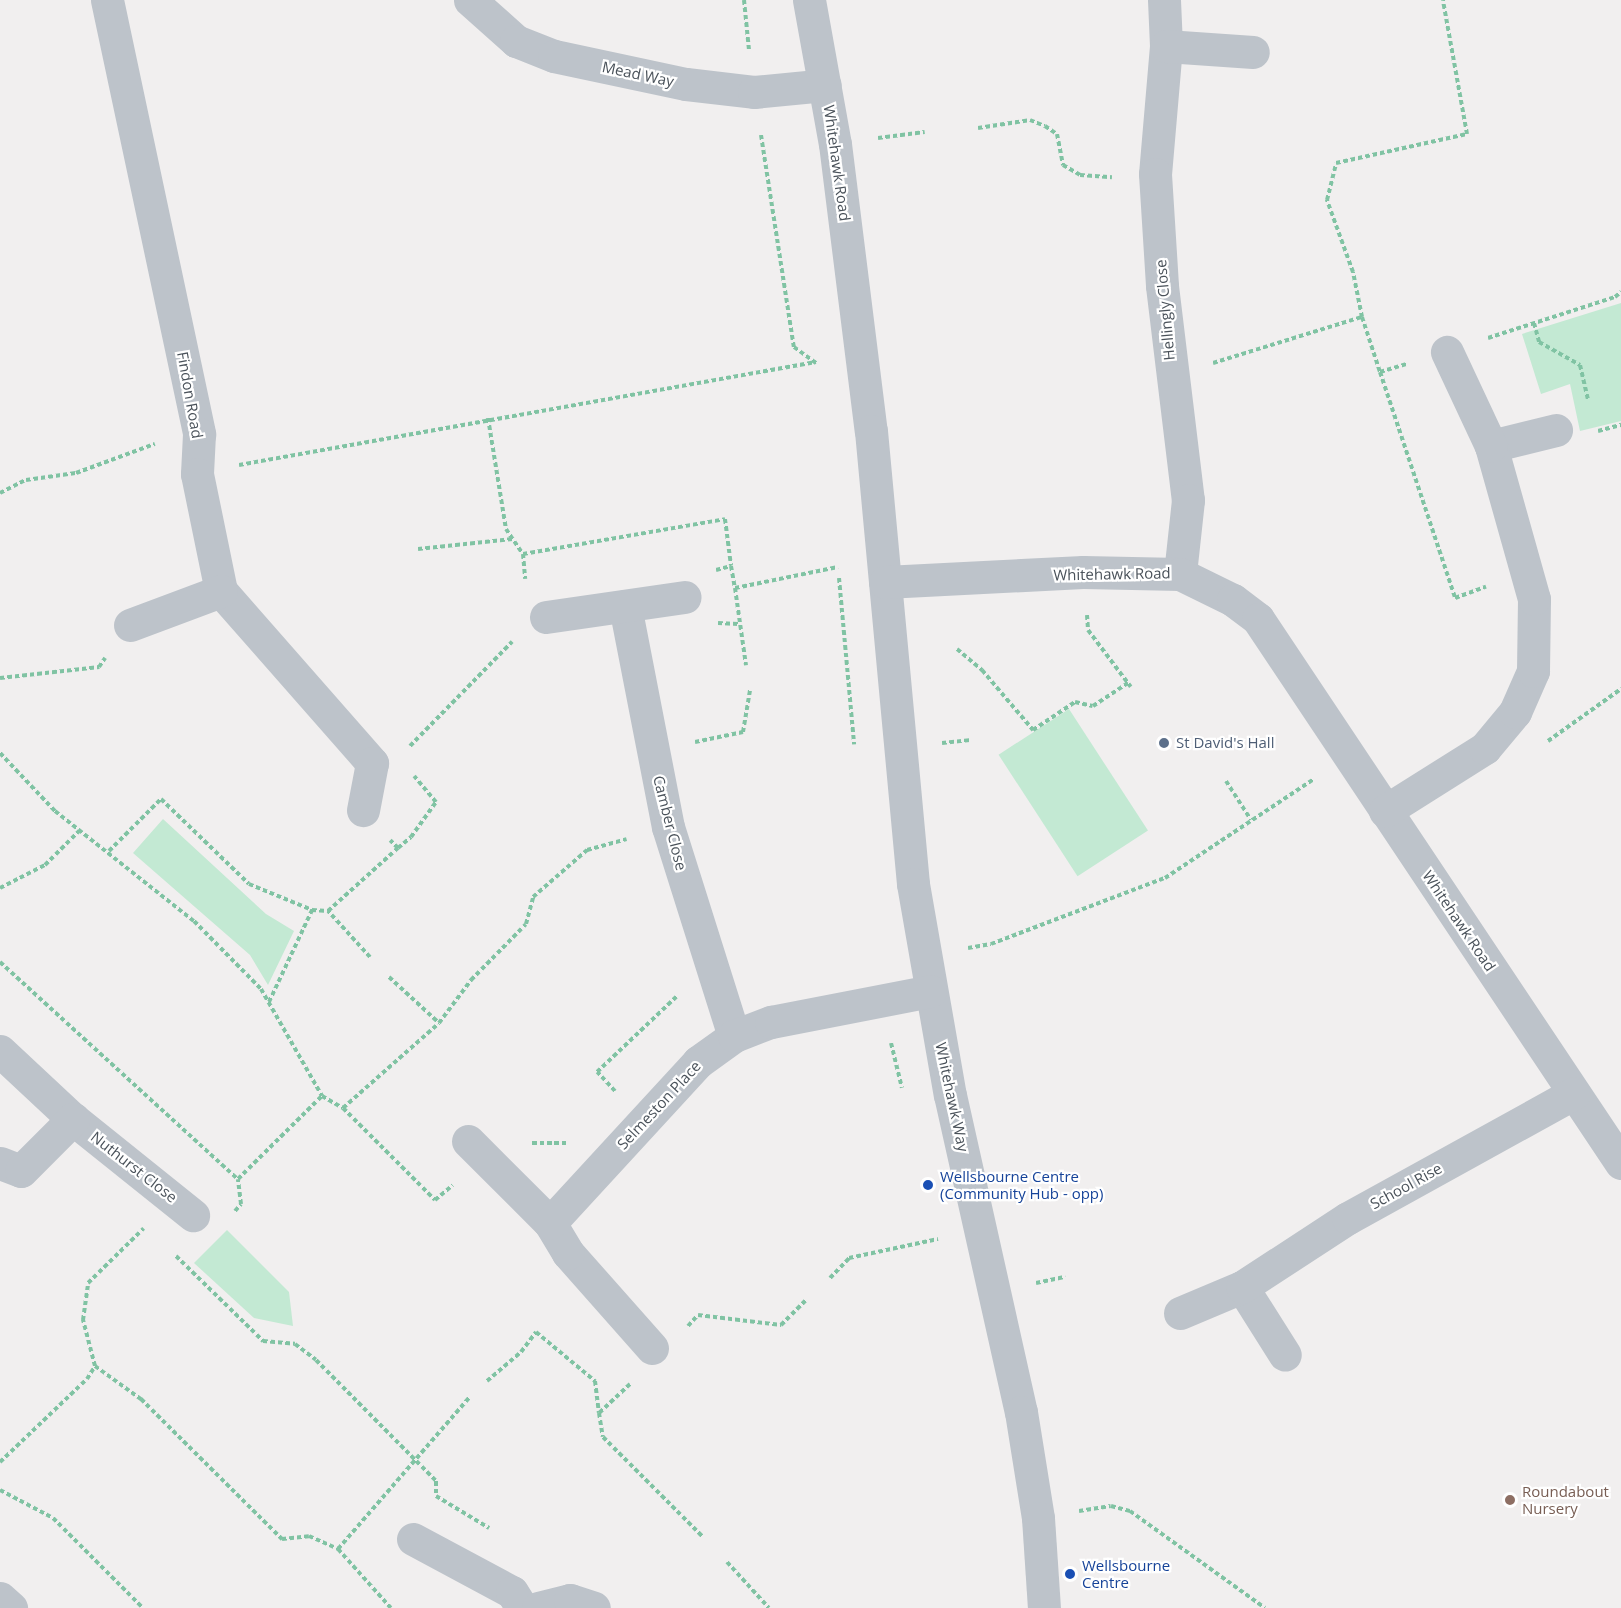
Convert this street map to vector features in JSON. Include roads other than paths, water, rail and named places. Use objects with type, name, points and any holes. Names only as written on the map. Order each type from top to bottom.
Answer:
[{"type":"street","name":"Findon Road","points":[[107,0],[199,434],[197,474],[221,591],[372,763],[363,810]]},
{"type":"street","name":"Mead Way","points":[[470,0],[497,27],[533,50],[686,84],[754,92],[825,85]]},
{"type":"street","name":"Whitehawk Road","points":[[810,0],[825,85],[862,356],[885,582],[1083,572],[1180,574],[1233,600],[1258,619],[1621,1163]]},
{"type":"street","name":"Hellingly Close","points":[[1164,0],[1167,46],[1155,174],[1172,376],[1188,500],[1180,574]]},
{"type":"street","points":[[1167,46],[1253,52]]},
{"type":"street","points":[[1385,812],[1485,748],[1515,712],[1533,671],[1534,599],[1491,446],[1447,352]]},
{"type":"street","points":[[1491,446],[1556,430]]},
{"type":"street","name":"Whitehawk Way","points":[[885,582],[910,850],[930,991],[1021,1412],[1038,1518],[1044,1608]]},
{"type":"street","points":[[130,625],[221,591]]},
{"type":"street","points":[[546,616],[685,597]]},
{"type":"street","name":"Camber Close","points":[[625,606],[668,827],[712,973],[734,1036]]},
{"type":"street","name":"Selmeston Place","points":[[550,1223],[643,1119],[698,1062],[734,1036],[771,1022],[930,991]]},
{"type":"street","name":"Nuthurst Close","points":[[0,1051],[73,1119],[182,1205]]},
{"type":"street","name":"School Rise","points":[[1180,1313],[1242,1287],[1348,1218],[1574,1093]]},
{"type":"street","points":[[0,1163],[21,1171],[73,1119]]},
{"type":"street","points":[[468,1141],[550,1223],[568,1253],[655,1353]]},
{"type":"street","points":[[1242,1287],[1285,1355]]},
{"type":"street","points":[[414,1539],[512,1592],[522,1608]]},
{"type":"street","points":[[0,1598],[11,1608]]},
{"type":"street","points":[[538,1608],[570,1600],[594,1608]]},
{"type":"place","name":"St David's Hall","points":[[1164,743]]},
{"type":"place","name":"Wellsbourne Centre (Community Hub - opp)","points":[[928,1185]]},
{"type":"place","name":"Roundabout Nursery","points":[[1510,1500]]},
{"type":"place","name":"Wellsbourne Centre","points":[[1070,1574]]}]
